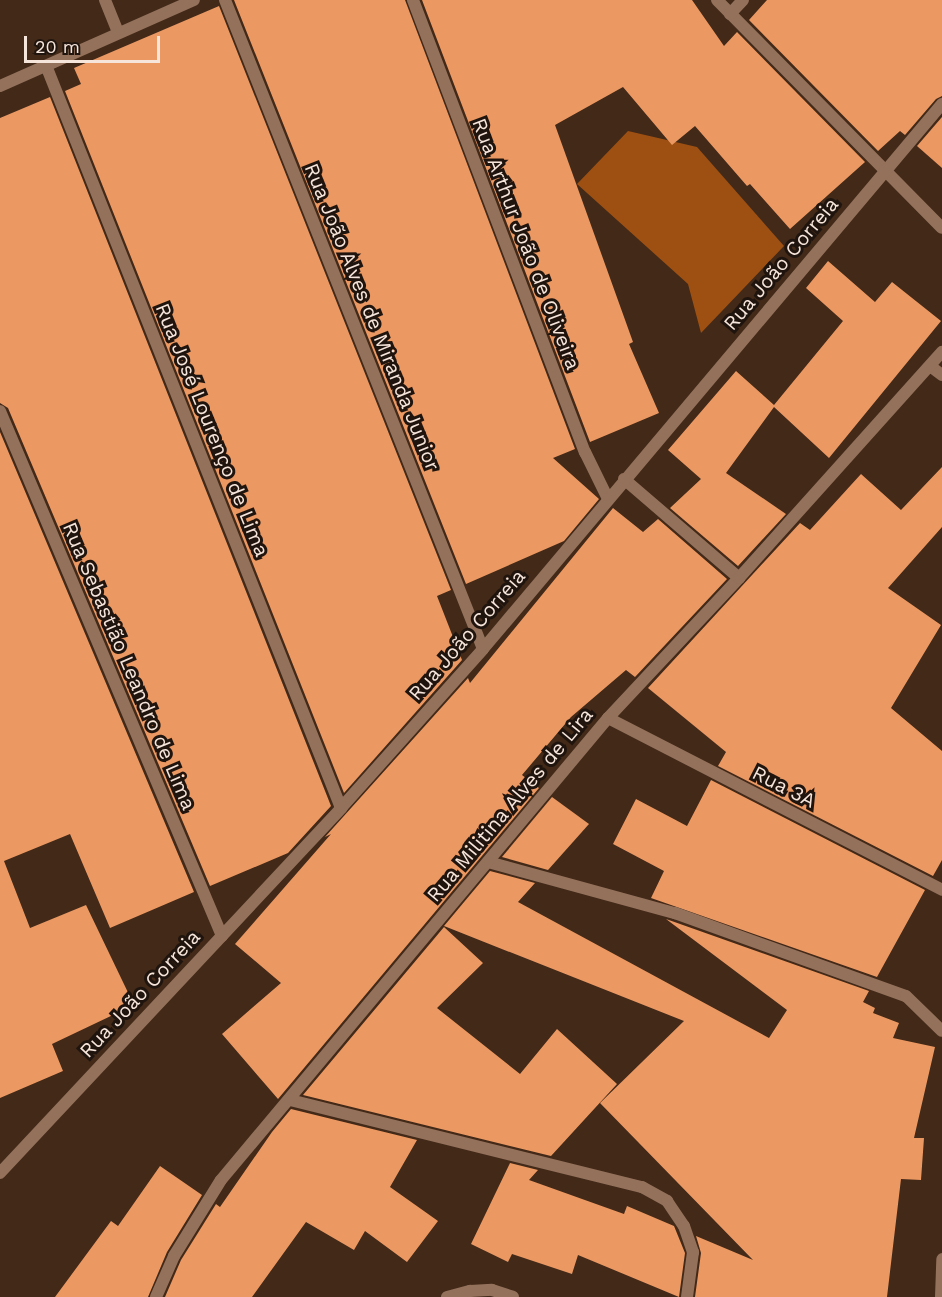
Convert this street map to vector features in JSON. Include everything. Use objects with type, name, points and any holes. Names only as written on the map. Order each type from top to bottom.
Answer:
[{"type":"street","points":[[105,0],[118,32]]},
{"type":"street","points":[[0,86],[47,68],[118,32],[194,0]]},
{"type":"street","name":"Rua João Alves de Miranda Junior","points":[[225,0],[483,649]]},
{"type":"street","name":"Rua Arthur João de Oliveira","points":[[413,0],[585,452],[608,499]]},
{"type":"street","points":[[717,0],[942,228]]},
{"type":"street","points":[[730,14],[743,0]]},
{"type":"street","name":"Rua José Lourenço de Lima","points":[[47,68],[341,808]]},
{"type":"street","name":"Rua João Correia","points":[[0,1173],[341,808],[483,649],[942,104]]},
{"type":"street","name":"Rua Militina Alves de Lira","points":[[156,1297],[174,1256],[221,1180],[608,718],[739,578],[942,351]]},
{"type":"street","points":[[930,366],[942,375]]},
{"type":"street","name":"Rua Sebastião Leandro de Lima","points":[[0,411],[222,936]]},
{"type":"street","points":[[624,479],[739,578]]},
{"type":"street","name":"Rua 3A","points":[[608,718],[942,890]]},
{"type":"street","points":[[488,862],[675,913],[906,996],[942,1031]]},
{"type":"street","points":[[290,1100],[642,1187],[667,1201],[684,1226],[693,1252],[687,1297]]},
{"type":"street","points":[[942,1259],[939,1293],[942,1297]]},
{"type":"street","points":[[447,1297],[470,1291],[492,1290],[513,1297]]},
{"type":"shaded area","points":[[628,131],[697,147],[784,246],[701,333],[688,284],[577,184]]},
{"type":"building","points":[[234,0],[405,0],[575,449],[553,458],[599,499],[564,541],[466,584]]},
{"type":"building","points":[[422,0],[692,0],[724,46],[737,32],[865,162],[790,229],[750,184],[747,186],[695,126],[672,145],[623,87],[555,125],[633,342],[629,344],[659,413],[590,442]]},
{"type":"building","points":[[767,0],[942,0],[942,96],[936,99],[905,135],[900,131],[878,151],[749,20]]},
{"type":"building","points":[[219,6],[451,590],[437,596],[462,660],[344,793],[65,91],[81,84],[74,68]]},
{"type":"building","points":[[50,97],[331,806],[288,853],[210,886],[8,408],[0,403],[0,118]]},
{"type":"building","points":[[942,117],[942,168],[917,146]]},
{"type":"building","points":[[828,261],[875,302],[892,282],[941,321],[829,458],[774,407],[726,473],[786,514],[738,566],[670,508],[701,479],[668,450],[736,371],[774,405],[843,321],[806,288]]},
{"type":"building","points":[[0,432],[194,892],[110,928],[70,834],[4,861],[30,928],[86,905],[134,1005],[52,1044],[63,1071],[0,1098]]},
{"type":"building","points":[[942,467],[942,527],[888,588],[941,625],[891,708],[942,751],[942,860],[933,876],[718,766],[726,752],[648,688],[800,523],[810,530],[861,474],[901,510]]},
{"type":"building","points":[[613,508],[643,532],[658,519],[727,579],[635,677],[626,670],[571,717],[522,775],[539,788],[278,1099],[222,1034],[281,983],[235,944],[331,834],[325,837],[468,678],[470,683]]},
{"type":"building","points":[[711,780],[925,890],[877,977],[651,898],[664,871],[613,844],[636,799],[687,826]]},
{"type":"building","points":[[552,797],[589,824],[548,870],[502,857]]},
{"type":"building","points":[[490,871],[535,883],[518,902],[769,1038],[787,1010],[666,919],[869,991],[863,1002],[875,1008],[873,1013],[899,1023],[893,1038],[935,1047],[914,1138],[924,1138],[921,1180],[901,1179],[887,1297],[695,1297],[701,1253],[696,1236],[753,1260],[600,1103],[684,1021],[444,926]]},
{"type":"building","points":[[444,927],[483,963],[437,1008],[520,1074],[557,1029],[617,1084],[551,1156],[303,1095]]},
{"type":"building","points":[[291,1109],[417,1140],[390,1187],[438,1221],[407,1262],[365,1231],[354,1250],[306,1222],[252,1297],[165,1297],[181,1260],[216,1204],[220,1207],[272,1132]]},
{"type":"building","points":[[510,1163],[538,1170],[529,1180],[624,1214],[627,1206],[674,1226],[685,1253],[679,1297],[578,1255],[572,1274],[512,1254],[508,1262],[471,1244]]},
{"type":"building","points":[[160,1166],[202,1195],[167,1252],[148,1297],[55,1297],[111,1221],[118,1226]]}]
